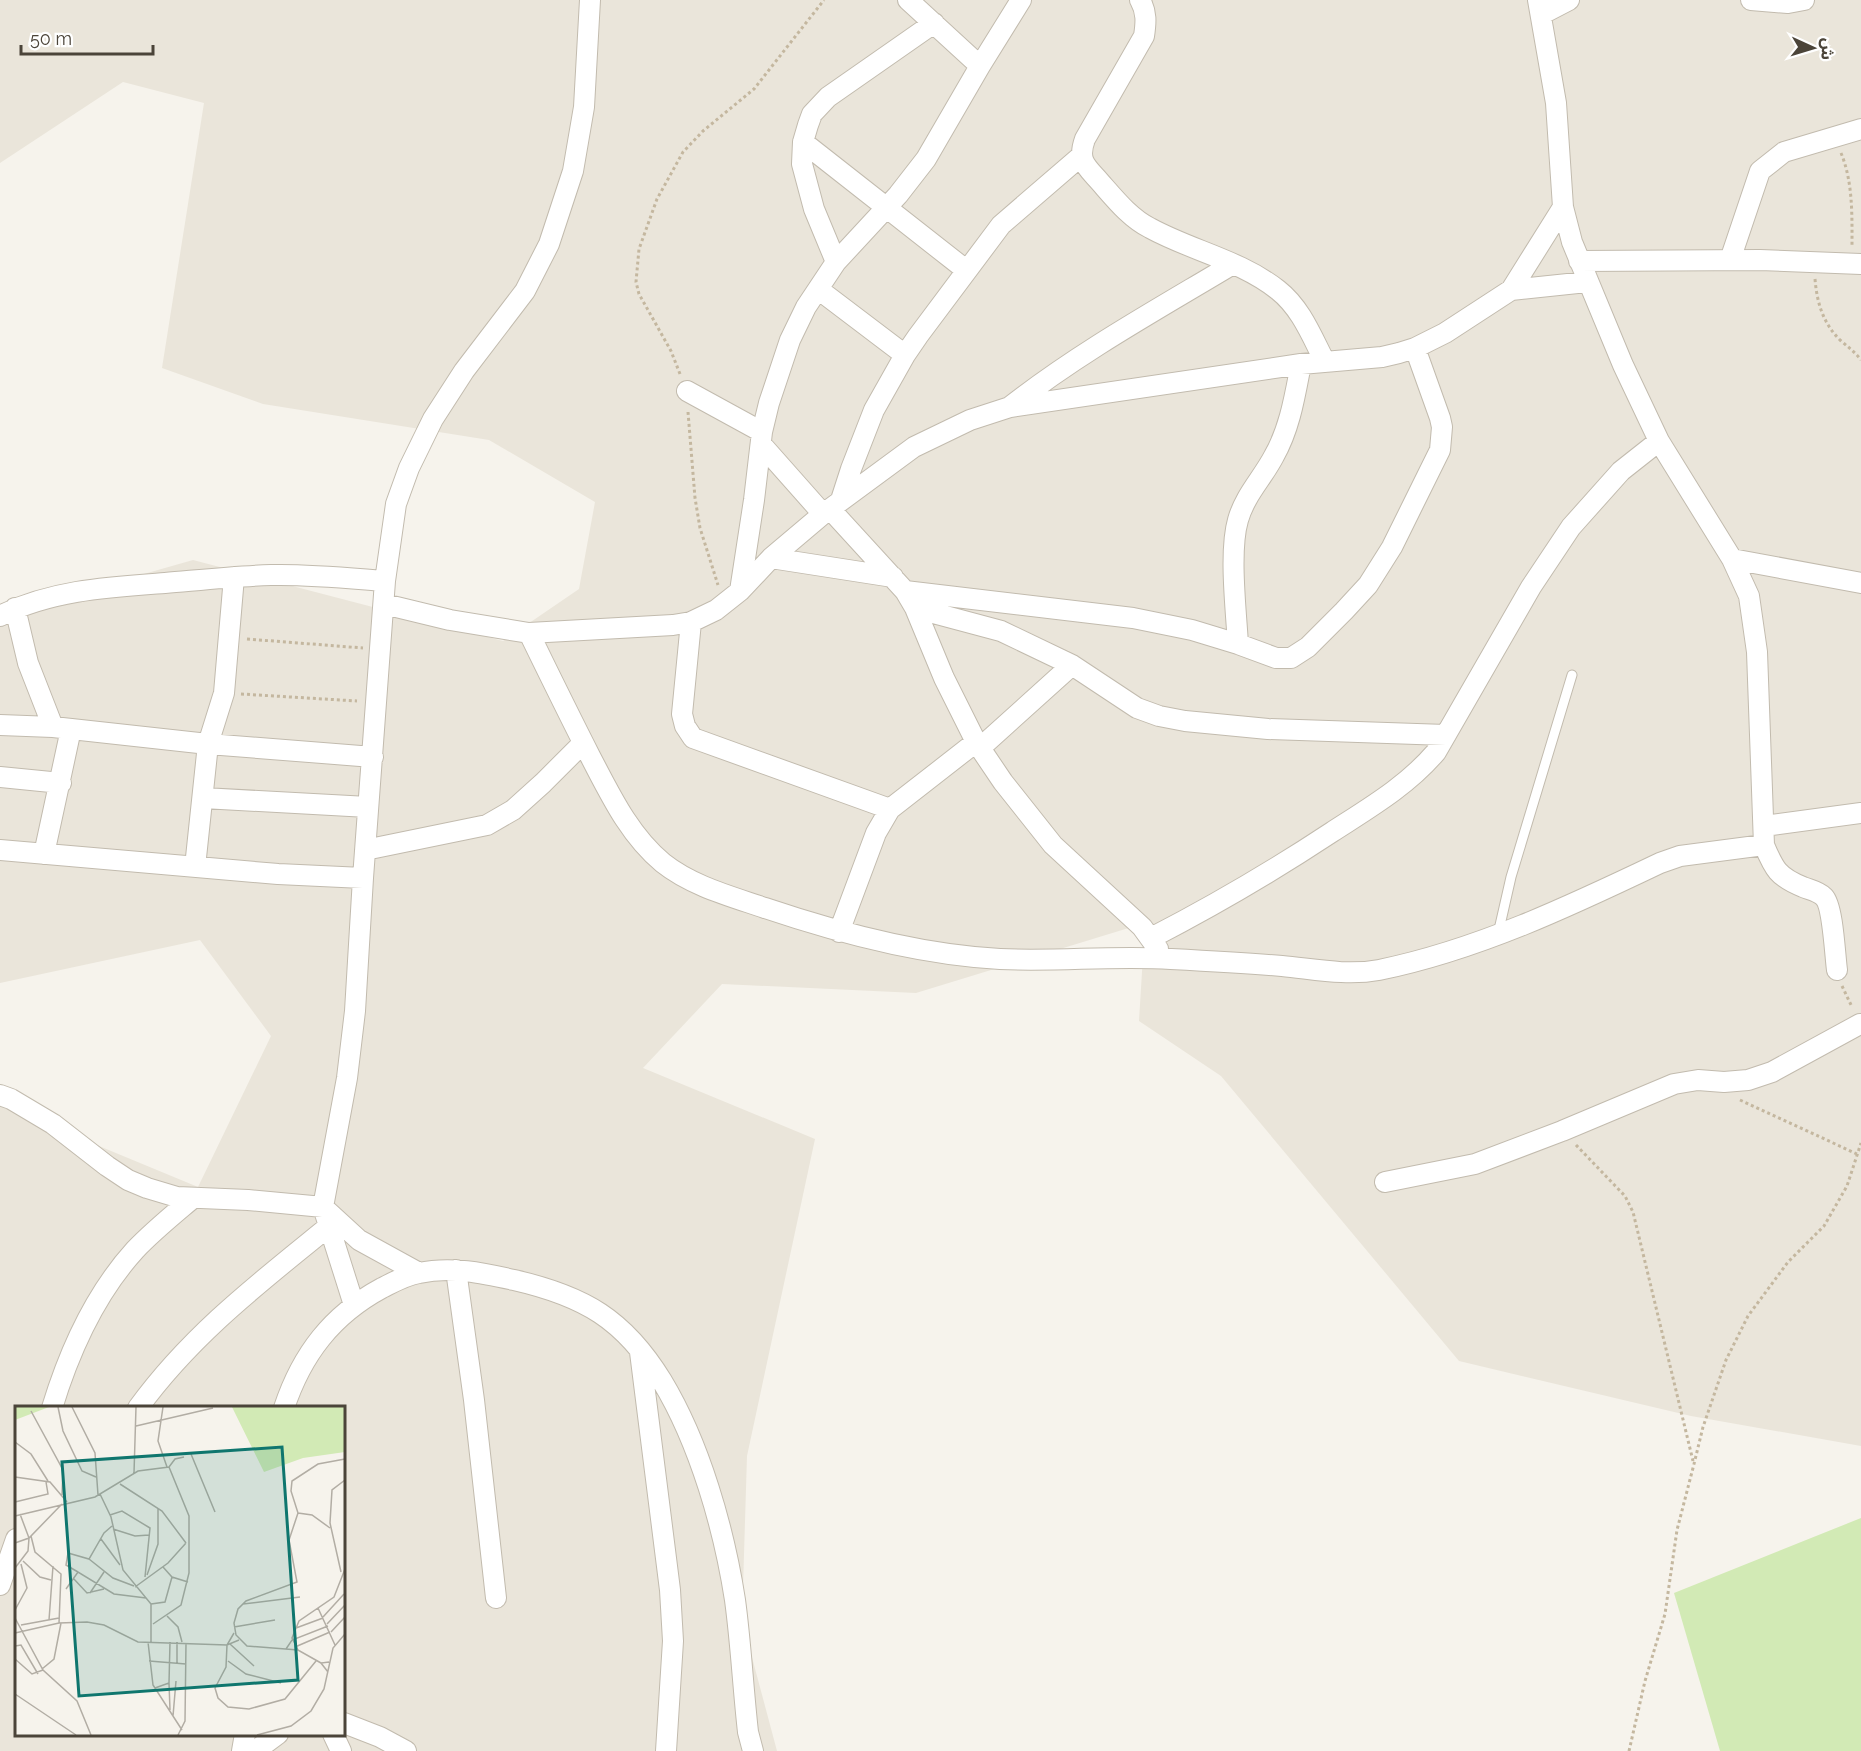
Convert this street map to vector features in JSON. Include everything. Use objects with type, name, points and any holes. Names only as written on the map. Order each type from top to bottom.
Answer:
[{"type":"street","points":[[354,1305],[323,1207],[347,1078],[356,1011],[363,878],[380,650],[396,504],[422,440],[464,371],[525,291],[549,244],[573,171],[584,107],[590,0]]},
{"type":"street","points":[[908,0],[980,66]]},
{"type":"street","points":[[740,591],[762,438],[769,403],[790,340],[806,307],[837,262],[887,207],[926,159],[1021,0]]},
{"type":"street","points":[[831,508],[851,469],[874,410],[905,355],[1001,225],[1081,156],[1085,139],[1093,123],[1144,36],[1146,22],[1140,0]]},
{"type":"street","points":[[1569,0],[1540,7],[1556,103],[1563,207],[1572,242],[1623,365],[1659,441],[1732,559],[1749,596],[1758,652],[1764,835],[1773,866],[1784,879],[1824,897],[1830,912],[1837,970]]},
{"type":"street","points":[[1751,0],[1788,3],[1803,0]]},
{"type":"street","points":[[837,262],[814,209],[802,164],[803,142],[812,114],[828,97],[934,23]]},
{"type":"street","points":[[1730,260],[1760,171],[1784,152],[1861,129]]},
{"type":"street","points":[[803,142],[966,270]]},
{"type":"street","points":[[1081,156],[1084,163],[1118,203],[1149,228],[1262,279],[1288,300],[1308,328],[1325,362]]},
{"type":"street","points":[[384,604],[450,620],[529,633],[662,626],[691,622],[740,591],[771,558],[831,508],[914,447],[970,420],[1010,407],[1301,364],[1382,357],[1415,348],[1445,333],[1511,290],[1563,207]]},
{"type":"street","points":[[1579,261],[1730,260],[1856,264]]},
{"type":"street","points":[[1010,407],[1076,359],[1233,264]]},
{"type":"street","points":[[1511,290],[1587,282]]},
{"type":"street","points":[[818,289],[905,355]]},
{"type":"street","points":[[771,558],[899,584],[1133,618],[1192,630],[1239,644],[1270,657],[1291,658],[1303,651],[1368,585],[1392,547],[1436,461],[1442,427],[1415,348]]},
{"type":"street","points":[[1239,644],[1235,591],[1235,532],[1247,497],[1274,457],[1284,433],[1293,406],[1301,364]]},
{"type":"street","points":[[687,392],[762,438],[831,508],[899,584],[915,608],[944,678],[978,745],[1003,782],[1053,845],[1130,916],[1151,938],[1164,958]]},
{"type":"street","points":[[1151,938],[1245,887],[1403,785],[1436,752],[1531,586],[1570,527],[1621,471],[1659,441]]},
{"type":"street","points":[[1732,559],[1861,583]]},
{"type":"street","points":[[44,854],[61,783],[62,728],[28,663],[7,612],[43,599],[124,586],[234,578],[307,576],[386,581]]},
{"type":"street","points":[[195,867],[208,744],[224,693],[231,638],[234,578]]},
{"type":"street","points":[[915,608],[1000,631],[1072,665],[1137,708],[1159,716],[1185,721],[1268,729],[1446,735]]},
{"type":"street","points":[[691,622],[682,714],[685,726],[693,738],[890,809]]},
{"type":"street","points":[[529,633],[612,799],[639,839],[665,864],[685,877],[725,894],[839,932],[912,947],[1000,959],[1164,958],[1338,972],[1367,972],[1428,958],[1498,934],[1680,856],[1861,813]]},
{"type":"street","points":[[839,932],[876,833],[890,809],[978,745],[1072,665]]},
{"type":"street","points":[[0,725],[62,728],[208,744],[373,758]]},
{"type":"street","points":[[365,850],[487,825],[513,810],[583,743]]},
{"type":"street","points":[[0,777],[61,783]]},
{"type":"street","points":[[203,798],[368,807]]},
{"type":"street","points":[[0,850],[195,867],[363,878]]},
{"type":"street","points":[[1384,1182],[1475,1164],[1562,1131],[1674,1084],[1698,1080],[1724,1082],[1748,1080],[1772,1072],[1860,1024]]},
{"type":"street","points":[[0,1095],[11,1099],[52,1124],[128,1180],[161,1193],[193,1198],[248,1200],[323,1207],[359,1240],[419,1273]]},
{"type":"street","points":[[52,1406],[61,1376],[104,1292],[133,1252],[193,1198]]},
{"type":"street","points":[[139,1406],[215,1320],[328,1227]]},
{"type":"street","points":[[456,1270],[474,1400],[496,1599]]},
{"type":"street","points":[[284,1406],[297,1375],[316,1344],[354,1305],[394,1282],[419,1273],[456,1270],[526,1282],[580,1301],[618,1325],[639,1349],[662,1382],[680,1417],[715,1512],[735,1601],[747,1722],[753,1751]]},
{"type":"street","points":[[639,1349],[670,1590],[673,1641],[666,1751]]},
{"type":"street","points":[[0,1585],[15,1542]]},
{"type":"street","points":[[345,1723],[380,1737],[406,1751]]},
{"type":"street","points":[[242,1751],[245,1736]]},
{"type":"street","points":[[334,1736],[341,1751]]},
{"type":"lane","points":[[1498,934],[1511,877],[1572,675]]},
{"type":"path","points":[[724,603],[700,528],[695,498],[687,392],[670,351],[639,294],[636,282],[637,260],[657,199],[683,152],[703,131],[754,89],[824,0]]},
{"type":"path","points":[[1835,137],[1847,169],[1856,264]]},
{"type":"path","points":[[1814,262],[1817,299],[1826,323],[1840,340],[1855,351],[1861,360]]},
{"type":"path","points":[[231,638],[380,650]]},
{"type":"path","points":[[224,693],[376,702]]},
{"type":"path","points":[[1837,970],[1860,1024]]},
{"type":"path","points":[[1740,1100],[1857,1154]]},
{"type":"path","points":[[1562,1131],[1624,1196],[1633,1212],[1694,1464]]},
{"type":"path","points":[[1629,1751],[1645,1681],[1665,1614],[1677,1530],[1703,1427],[1726,1360],[1748,1316],[1788,1262],[1824,1226],[1847,1186],[1861,1143]]},
{"type":"shaded area","points":[[0,0],[1861,0],[1861,1446],[1691,1416],[1459,1361],[1221,1076],[1139,1021],[1145,923],[916,993],[722,984],[643,1068],[815,1139],[747,1456],[742,1620],[777,1751],[0,1751],[0,1105],[198,1187],[271,1036],[200,940],[0,983],[0,615],[193,560],[503,641],[579,589],[595,502],[489,440],[263,404],[162,368],[204,103],[123,82],[0,163]]},
{"type":"green space","points":[[1861,1518],[1861,1751],[1720,1751],[1674,1593]]}]
